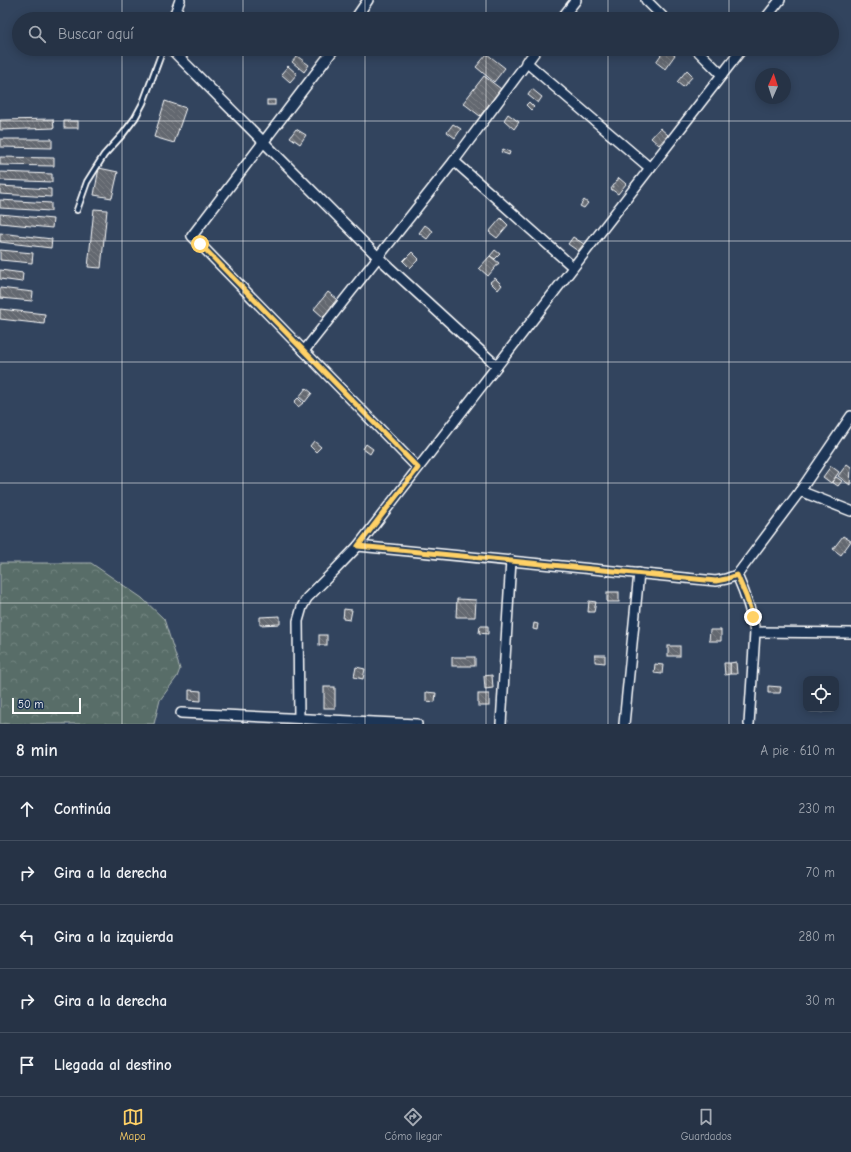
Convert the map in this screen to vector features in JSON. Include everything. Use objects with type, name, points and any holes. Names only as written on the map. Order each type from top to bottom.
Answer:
[{"type":"street","points":[[176,12],[180,0]]},
{"type":"street","points":[[360,12],[368,0]]},
{"type":"street","points":[[567,12],[576,0]]},
{"type":"street","points":[[646,0],[658,12]]},
{"type":"street","points":[[771,12],[780,0]]},
{"type":"street","points":[[178,56],[378,257],[497,366]]},
{"type":"street","points":[[329,56],[192,236],[418,468]]},
{"type":"street","points":[[304,351],[454,161],[531,56]]},
{"type":"street","points":[[703,56],[722,75]]},
{"type":"street","points":[[299,721],[298,620],[302,607],[307,598],[358,546],[737,56]]},
{"type":"street","points":[[526,62],[650,168]]},
{"type":"street","points":[[454,161],[573,267]]},
{"type":"street","points":[[358,546],[716,581],[726,579],[737,575],[800,491],[851,416]]},
{"type":"street","points":[[800,491],[851,511]]},
{"type":"street","points":[[501,724],[511,560]]},
{"type":"street","points":[[624,724],[639,573]]},
{"type":"street","points":[[737,575],[749,603],[755,632],[749,724]]},
{"type":"street","points":[[755,632],[851,632]]},
{"type":"street","points":[[182,713],[299,721],[417,724]]},
{"type":"lane","points":[[77,210],[87,182],[104,155],[135,118],[143,103],[160,56]]},
{"type":"green space","points":[[0,563],[91,563],[142,598],[164,619],[180,669],[177,677],[160,700],[154,724],[0,724]]},
{"type":"building","points":[[297,56],[309,65],[304,72],[292,62]]},
{"type":"building","points":[[485,56],[490,56],[505,68],[494,82],[476,67]]},
{"type":"building","points":[[660,56],[674,56],[665,69],[656,62]]},
{"type":"building","points":[[288,66],[297,74],[290,82],[281,74]]},
{"type":"building","points":[[687,70],[693,76],[683,87],[677,82]]},
{"type":"building","points":[[484,76],[501,89],[480,116],[463,103]]},
{"type":"building","points":[[532,89],[542,97],[538,103],[528,95]]},
{"type":"building","points":[[267,100],[275,100],[275,105],[267,105]]},
{"type":"building","points":[[165,101],[186,108],[174,143],[154,137]]},
{"type":"building","points":[[529,102],[534,107],[531,110],[526,105]]},
{"type":"building","points":[[508,114],[519,122],[514,129],[504,120]]},
{"type":"building","points":[[53,119],[54,128],[0,130],[0,120]]},
{"type":"building","points":[[64,121],[78,121],[78,128],[64,128]]},
{"type":"building","points":[[453,124],[461,129],[455,138],[447,132]]},
{"type":"building","points":[[660,128],[668,135],[659,145],[651,138]]},
{"type":"building","points":[[296,129],[306,135],[300,144],[290,137]]},
{"type":"building","points":[[0,139],[52,139],[52,148],[0,147]]},
{"type":"building","points":[[503,149],[510,152],[509,155],[501,152]]},
{"type":"building","points":[[0,157],[54,158],[54,166],[0,165]]},
{"type":"building","points":[[99,168],[118,172],[112,198],[94,195]]},
{"type":"building","points":[[0,172],[52,174],[52,182],[0,180]]},
{"type":"building","points":[[619,178],[626,184],[618,194],[611,189]]},
{"type":"building","points":[[0,186],[51,189],[51,197],[0,194]]},
{"type":"building","points":[[0,200],[51,203],[51,211],[0,208]]},
{"type":"building","points":[[584,200],[588,203],[584,208],[580,206]]},
{"type":"building","points":[[94,209],[107,210],[101,268],[88,267]]},
{"type":"building","points":[[0,214],[53,219],[52,228],[0,223]]},
{"type":"building","points":[[501,218],[508,225],[497,238],[489,232]]},
{"type":"building","points":[[425,225],[433,231],[427,239],[419,233]]},
{"type":"building","points":[[0,233],[52,239],[51,248],[0,242]]},
{"type":"building","points":[[573,237],[584,244],[578,251],[568,244]]},
{"type":"building","points":[[0,250],[33,253],[32,263],[0,260]]},
{"type":"building","points":[[495,250],[500,254],[495,259],[490,256]]},
{"type":"building","points":[[412,252],[419,259],[410,268],[403,261]]},
{"type":"building","points":[[490,256],[499,263],[488,276],[479,268]]},
{"type":"building","points":[[0,270],[23,273],[22,282],[0,279]]},
{"type":"building","points":[[495,278],[502,285],[498,290],[490,282]]},
{"type":"building","points":[[0,288],[33,292],[32,301],[0,298]]},
{"type":"building","points":[[328,292],[337,299],[323,317],[314,309]]},
{"type":"building","points":[[0,309],[45,314],[44,324],[0,319]]},
{"type":"building","points":[[306,388],[312,393],[305,402],[299,397]]},
{"type":"building","points":[[298,398],[303,403],[298,407],[294,402]]},
{"type":"building","points":[[314,441],[321,447],[316,452],[310,446]]},
{"type":"building","points":[[366,444],[373,449],[370,454],[363,449]]},
{"type":"building","points":[[847,464],[851,467],[850,485],[838,476]]},
{"type":"building","points":[[831,466],[839,472],[831,483],[823,477]]},
{"type":"building","points":[[836,477],[842,481],[838,486],[832,482]]},
{"type":"building","points":[[843,536],[851,541],[841,555],[833,549]]},
{"type":"building","points":[[607,592],[619,592],[619,602],[607,602]]},
{"type":"building","points":[[457,599],[476,600],[475,617],[456,617]]},
{"type":"building","points":[[589,601],[596,602],[594,612],[588,612]]},
{"type":"building","points":[[344,609],[352,610],[350,620],[343,619]]},
{"type":"building","points":[[280,616],[280,624],[260,625],[260,617]]},
{"type":"building","points":[[534,623],[538,624],[537,630],[533,629]]},
{"type":"building","points":[[480,626],[488,626],[488,634],[479,633]]},
{"type":"building","points":[[710,630],[721,630],[721,641],[709,641]]},
{"type":"building","points":[[319,635],[327,635],[327,645],[319,645]]},
{"type":"building","points":[[668,646],[680,646],[680,656],[668,656]]},
{"type":"building","points":[[595,655],[605,655],[605,663],[595,662]]},
{"type":"building","points":[[452,657],[475,657],[475,666],[452,666]]},
{"type":"building","points":[[736,662],[737,674],[730,674],[730,663]]},
{"type":"building","points":[[724,663],[730,663],[730,674],[725,675]]},
{"type":"building","points":[[655,664],[663,665],[662,674],[654,673]]},
{"type":"building","points":[[356,667],[365,669],[363,679],[354,677]]},
{"type":"building","points":[[492,675],[493,688],[485,689],[484,676]]},
{"type":"building","points":[[768,686],[781,687],[780,693],[768,693]]},
{"type":"building","points":[[324,687],[335,687],[335,708],[324,708]]},
{"type":"building","points":[[189,690],[201,691],[201,701],[189,700]]},
{"type":"building","points":[[426,692],[436,693],[435,702],[426,701]]},
{"type":"building","points":[[478,694],[489,694],[489,706],[478,706]]},
{"type":"route","points":[[200,244],[418,468],[358,546],[716,581],[737,575],[753,617]]}]
